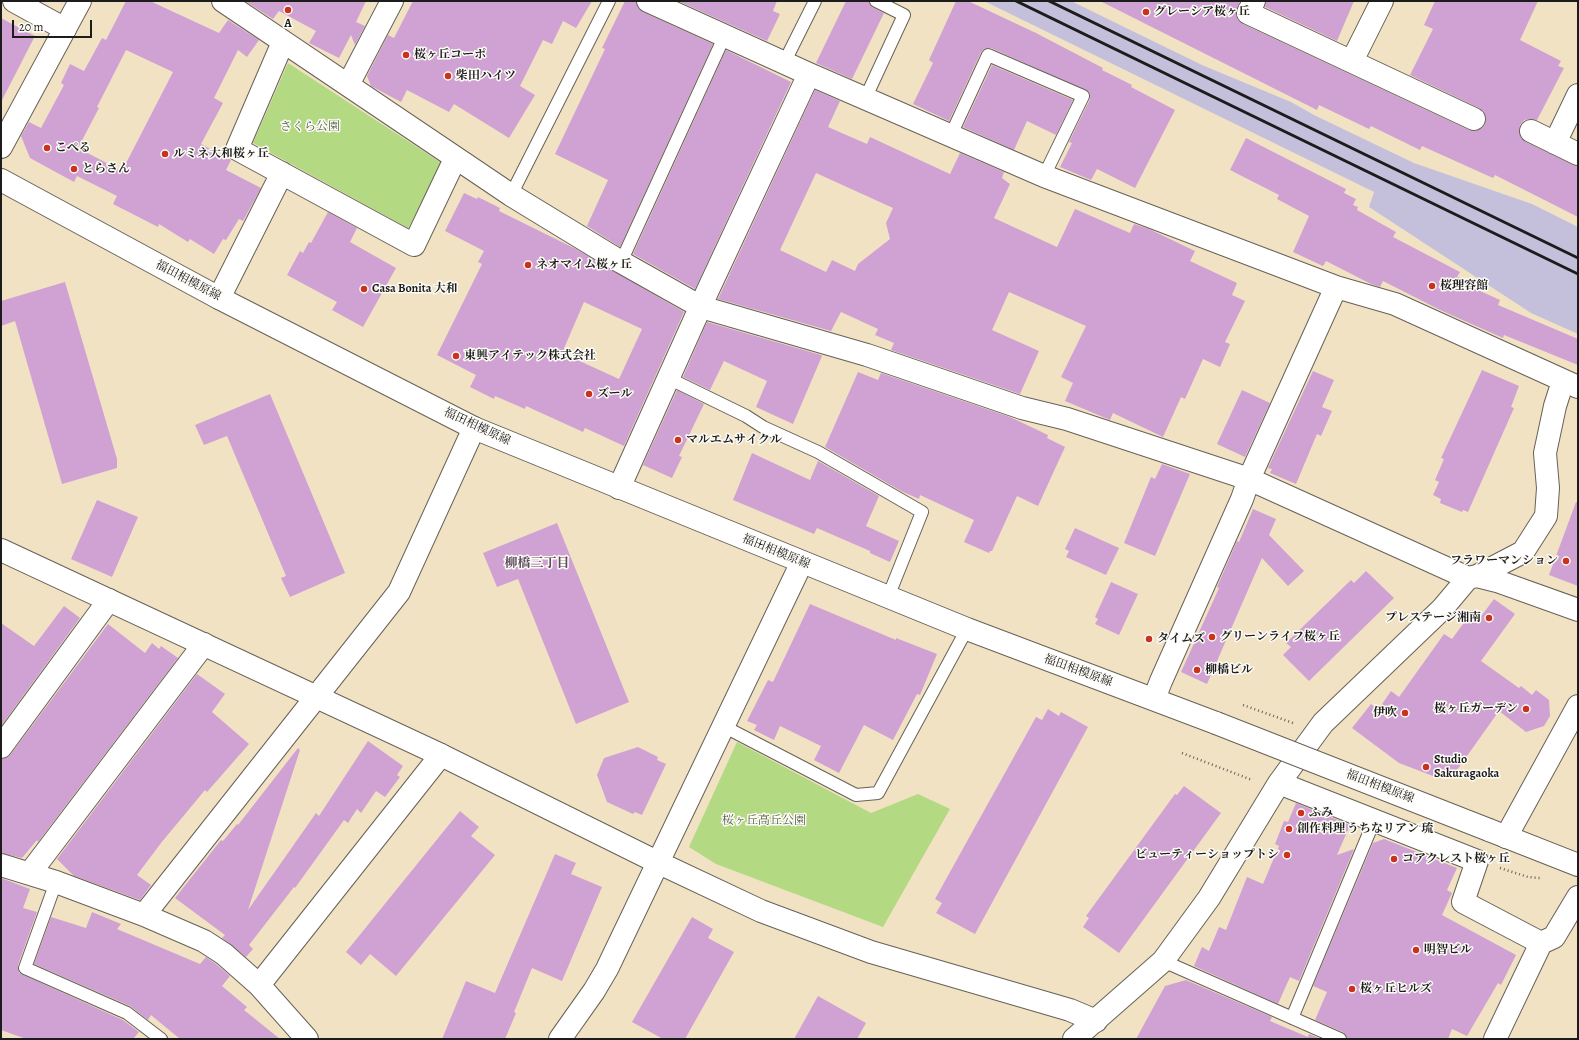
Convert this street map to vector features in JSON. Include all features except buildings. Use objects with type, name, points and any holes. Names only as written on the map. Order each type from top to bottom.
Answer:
[{"type":"street","points":[[14,1],[65,29]]},
{"type":"street","points":[[1,147],[80,1]]},
{"type":"street","points":[[222,1],[455,159],[511,195],[620,262],[700,306],[867,355],[1022,408],[1067,418],[1249,479],[1473,577],[1497,581],[1578,610]]},
{"type":"street","points":[[348,85],[392,1]]},
{"type":"street","points":[[648,1],[950,137],[1044,176],[1336,287],[1394,304],[1570,384],[1555,406],[1545,453],[1548,488],[1546,516],[1523,552],[1473,577],[1442,609],[1323,723],[1278,783],[1209,898],[1163,961],[1077,1038]]},
{"type":"street","points":[[1254,1],[1248,13],[1474,119]]},
{"type":"street","points":[[1352,62],[1382,1]]},
{"type":"street","points":[[283,42],[237,149],[414,245],[455,159]]},
{"type":"street","points":[[619,488],[700,306],[809,74]]},
{"type":"street","points":[[1555,143],[1578,95]]},
{"type":"street","points":[[1531,131],[1578,154]]},
{"type":"street","points":[[219,298],[282,173]]},
{"type":"street","name":"福田相模原線","points":[[1,180],[219,298],[474,428],[968,629],[1154,699],[1578,865]]},
{"type":"street","points":[[1154,699],[1160,681],[1242,499],[1249,479],[1336,287]]},
{"type":"street","points":[[144,915],[318,697],[399,592],[474,428]]},
{"type":"street","points":[[1,550],[441,755],[657,862],[761,911],[871,952],[1070,1010],[1096,1021]]},
{"type":"street","points":[[560,1039],[594,990],[607,968],[802,562]]},
{"type":"street","points":[[1,747],[109,600]]},
{"type":"street","points":[[30,873],[204,644]]},
{"type":"street","points":[[1497,833],[1578,706]]},
{"type":"street","points":[[259,986],[441,755]]},
{"type":"street","points":[[1278,783],[1477,861],[1463,902],[1541,943]]},
{"type":"street","points":[[1,864],[56,882],[144,915],[204,941],[224,954],[259,986],[307,1039]]},
{"type":"street","points":[[1496,1039],[1541,943],[1554,938],[1578,897]]},
{"type":"lane","points":[[511,195],[609,1]]},
{"type":"lane","points":[[784,63],[815,1]]},
{"type":"lane","points":[[865,99],[904,15],[876,1]]},
{"type":"lane","points":[[620,262],[725,35]]},
{"type":"lane","points":[[950,137],[988,55],[1084,96],[1044,176]]},
{"type":"lane","points":[[668,378],[746,416],[763,427],[818,452],[922,512],[888,597]]},
{"type":"lane","points":[[723,726],[856,795],[878,793],[968,629]]},
{"type":"lane","points":[[1292,1018],[1374,821]]},
{"type":"lane","points":[[56,882],[25,968],[127,1013],[161,1039]]},
{"type":"lane","points":[[1163,961],[1340,1039]]},
{"type":"path","points":[[1182,753],[1256,782]]},
{"type":"path","points":[[1477,861],[1528,877],[1547,879]]},
{"type":"shaded area","points":[[984,1],[1071,1],[1202,65],[1291,102],[1316,116],[1414,163],[1532,204],[1578,227],[1578,334],[1531,313],[1369,207],[1374,192]]},
{"type":"green space","name":"さくら公園","points":[[288,63],[443,164],[408,228],[253,143]]},
{"type":"green space","name":"桜ヶ丘高丘公園","points":[[737,742],[871,813],[918,794],[950,809],[883,927],[716,864],[689,847]]},
{"type":"railway","points":[[1016,1],[1578,274]]},
{"type":"railway","points":[[1049,1],[1578,258]]},
{"type":"place","name":"A","points":[[288,10]]},
{"type":"place","name":"グレーシア桜ヶ丘","points":[[1146,12]]},
{"type":"place","name":"桜ヶ丘コーポ","points":[[406,55]]},
{"type":"place","name":"柴田ハイツ","points":[[448,76]]},
{"type":"place","name":"こぺる","points":[[47,148]]},
{"type":"place","name":"ルミネ大和桜ヶ丘","points":[[165,154]]},
{"type":"place","name":"とらさん","points":[[74,169]]},
{"type":"place","name":"ネオマイム桜ヶ丘","points":[[528,265]]},
{"type":"place","name":"桜理容館","points":[[1432,286]]},
{"type":"place","name":"Casa Bonita 大和","points":[[364,289]]},
{"type":"place","name":"東興アイテック株式会社","points":[[456,356]]},
{"type":"place","name":"ズール","points":[[589,394]]},
{"type":"place","name":"マルエムサイクル","points":[[678,440]]},
{"type":"place","name":"フラワーマンション","points":[[1566,561]]},
{"type":"place","name":"プレステージ湘南","points":[[1489,618]]},
{"type":"place","name":"グリーンライフ桜ヶ丘","points":[[1212,637]]},
{"type":"place","name":"タイムズ","points":[[1149,639]]},
{"type":"place","name":"柳橋ビル","points":[[1197,670]]},
{"type":"place","name":"桜ヶ丘ガーデン","points":[[1526,709]]},
{"type":"place","name":"伊吹","points":[[1405,713]]},
{"type":"place","name":"Studio Sakuragaoka","points":[[1426,767]]},
{"type":"place","name":"ふみ","points":[[1301,813]]},
{"type":"place","name":"創作料理 うちなリアン 琉","points":[[1289,829]]},
{"type":"place","name":"ビューティーショップトシ","points":[[1287,855]]},
{"type":"place","name":"コアクレスト桜ヶ丘","points":[[1394,859]]},
{"type":"place","name":"明智ビル","points":[[1416,950]]},
{"type":"place","name":"桜ヶ丘ヒルズ","points":[[1352,989]]},
{"type":"district","name":"柳橋三丁目","points":[[537,564]]}]
